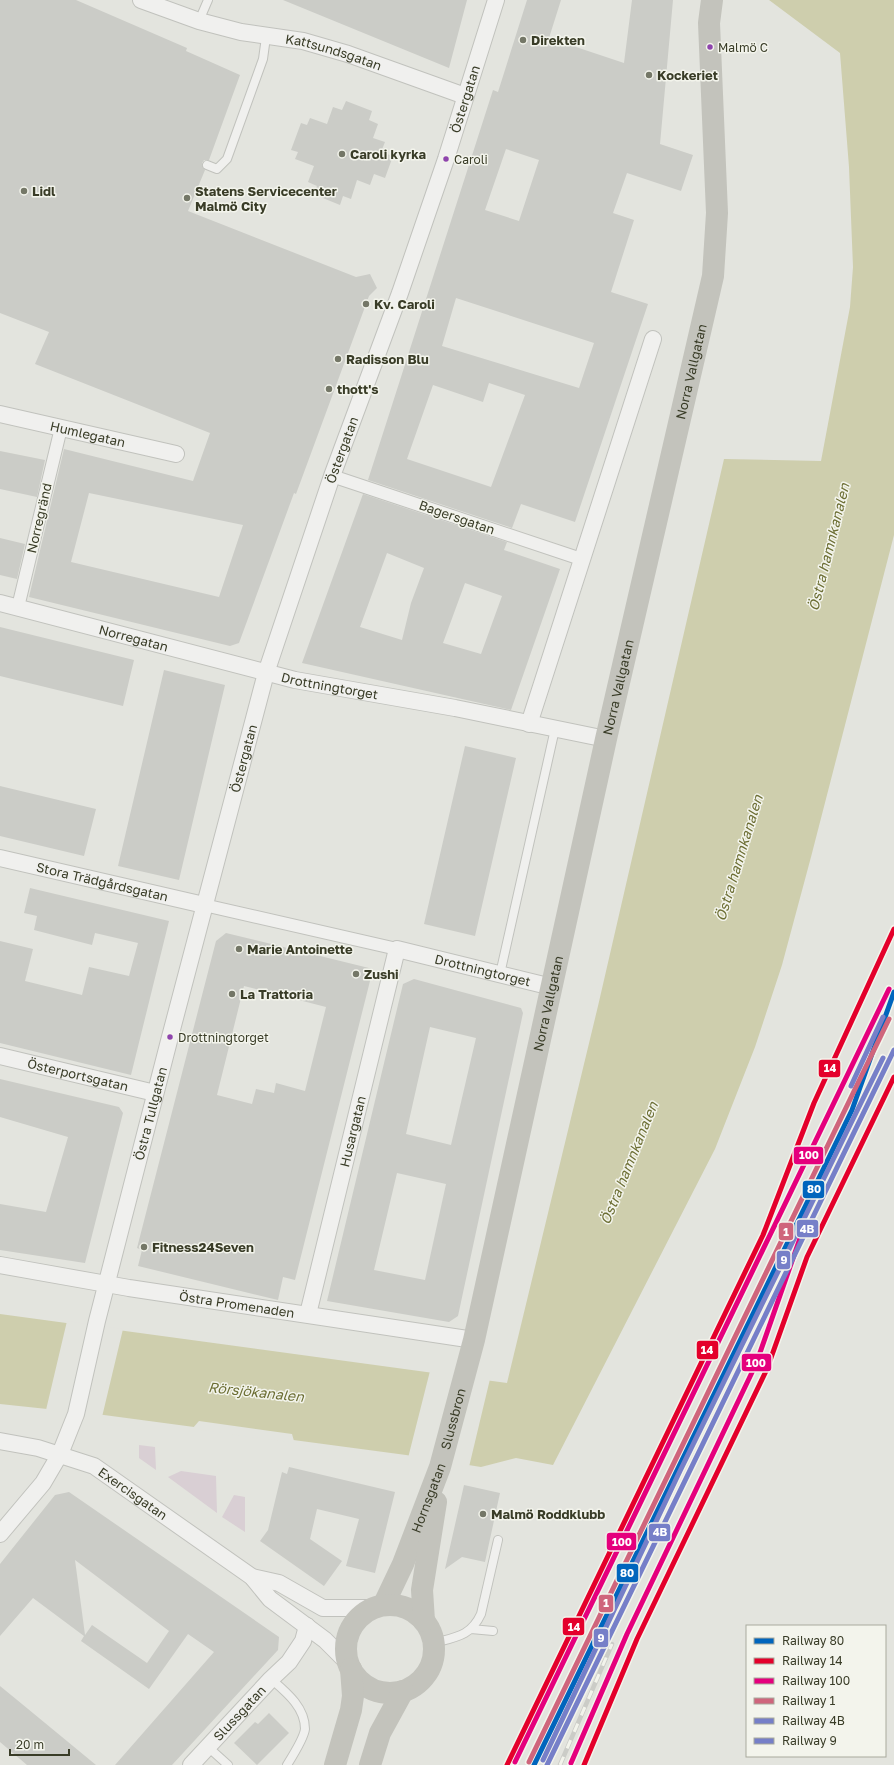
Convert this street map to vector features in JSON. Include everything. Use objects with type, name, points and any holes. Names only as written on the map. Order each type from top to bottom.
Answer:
[{"type":"main road","name":"Norra Vallgatan","points":[[466,1370],[474,1340],[606,740],[713,276],[717,213],[709,24],[712,0]]},
{"type":"main road","name":"Slussbron","points":[[440,1467],[466,1370]]},
{"type":"main road","name":"Hornsgatan","points":[[335,1765],[351,1710],[353,1696],[347,1638],[352,1626],[360,1616],[378,1606],[403,1564],[440,1467]]},
{"type":"main road","name":"Hornsgatan","points":[[424,1621],[422,1590],[440,1467]]},
{"type":"main road","name":"Hornsgatan","points":[[378,1606],[406,1607],[416,1613],[430,1630],[434,1643]]},
{"type":"main road","points":[[349,1665],[358,1680],[368,1687],[386,1693],[403,1691],[416,1685],[426,1675],[433,1658],[434,1643]]},
{"type":"main road","points":[[370,1765],[380,1733],[403,1691]]},
{"type":"street","name":"Kattsundsgatan","points":[[141,0],[199,21],[266,37],[303,41],[348,54],[465,96]]},
{"type":"street","name":"Östergatan","points":[[204,905],[266,673],[332,476],[400,294],[496,0]]},
{"type":"street","points":[[529,724],[653,339]]},
{"type":"street","name":"Humlegatan","points":[[0,414],[176,454]]},
{"type":"street","name":"Norregränd","points":[[18,608],[61,428]]},
{"type":"street","name":"Bagersgatan","points":[[332,476],[581,559]]},
{"type":"street","name":"Norregatan","points":[[0,603],[266,673]]},
{"type":"street","name":"Drottningtorget","points":[[266,673],[606,740]]},
{"type":"street","name":"Stora Trädgårdsgatan","points":[[0,858],[204,905]]},
{"type":"street","name":"Drottningtorget","points":[[204,905],[397,949],[552,987]]},
{"type":"street","name":"Östra Tullgatan","points":[[60,1454],[76,1414],[106,1283],[204,905]]},
{"type":"street","name":"Husargatan","points":[[308,1314],[397,949]]},
{"type":"street","name":"Österportsgatan","points":[[0,1056],[155,1094]]},
{"type":"street","name":"Östra Promenaden","points":[[0,1266],[474,1340]]},
{"type":"street","name":"Exercisgatan","points":[[0,1441],[60,1454],[94,1466],[252,1578],[270,1599],[324,1640],[349,1665]]},
{"type":"street","points":[[0,1534],[43,1483],[60,1454]]},
{"type":"street","name":"Exercisgatan","points":[[252,1578],[278,1583],[323,1608],[378,1606]]},
{"type":"street","name":"Slussgatan","points":[[191,1765],[271,1679],[289,1662],[303,1641],[307,1626]]},
{"type":"lane","points":[[199,21],[208,0]]},
{"type":"lane","points":[[207,165],[218,169],[227,159],[263,59],[266,37]]},
{"type":"lane","points":[[500,974],[555,729]]},
{"type":"lane","points":[[434,1643],[462,1635],[471,1629],[481,1614],[498,1540]]},
{"type":"lane","points":[[471,1629],[493,1631]]},
{"type":"lane","points":[[271,1679],[290,1696],[301,1712],[305,1730],[287,1765]]},
{"type":"lane","points":[[208,1747],[228,1765]]},
{"type":"shaded area","points":[[139,1445],[155,1447],[156,1470],[139,1458]]},
{"type":"shaded area","points":[[181,1471],[216,1476],[217,1513],[168,1477]]},
{"type":"shaded area","points":[[234,1495],[245,1497],[245,1532],[222,1517]]},
{"type":"water","points":[[769,0],[894,0],[894,535],[782,965],[755,1047],[715,1149],[553,1465],[516,1458],[481,1467],[406,1455],[104,1415],[0,1404],[0,1314],[507,1383],[598,1006],[724,459],[821,461],[850,307],[853,267],[849,167],[840,53]]},
{"type":"pier","points":[[67,1321],[123,1329],[102,1417],[46,1410]]},
{"type":"pier","points":[[430,1371],[490,1379],[469,1467],[408,1458]]},
{"type":"pier","points":[[199,1421],[292,1434],[294,1441],[298,1443],[192,1429]]},
{"type":"building","points":[[0,0],[76,0],[187,48],[186,51],[240,75],[209,160],[204,160],[202,163],[205,170],[188,211],[356,277],[370,274],[377,288],[369,296],[239,643],[230,646],[29,597],[64,449],[193,481],[210,433],[35,364],[49,332],[0,313]],"holes":[[[89,493],[243,525],[219,597],[71,562]]]},
{"type":"building","points":[[283,0],[467,0],[449,68]]},
{"type":"building","points":[[527,0],[561,0],[549,38],[624,63],[632,0],[673,0],[660,144],[693,155],[681,191],[627,173],[613,213],[634,220],[611,292],[648,304],[575,522],[521,504],[512,528],[368,480],[493,90],[498,92]],"holes":[[[506,149],[539,160],[519,221],[485,210]],[[456,298],[594,343],[579,388],[442,346]],[[489,383],[525,395],[491,487],[407,459],[433,385],[483,402]]]},
{"type":"building","name":"Caroli kyrka","points":[[346,101],[372,111],[369,120],[378,124],[373,138],[385,142],[381,152],[393,156],[385,178],[374,174],[370,185],[357,180],[351,199],[343,196],[340,205],[313,194],[317,186],[308,182],[314,166],[295,159],[298,152],[291,150],[301,123],[307,125],[310,118],[327,124],[333,107],[342,110]]},
{"type":"building","points":[[0,451],[45,460],[37,497],[0,489]]},
{"type":"building","points":[[363,494],[507,542],[504,550],[560,569],[511,710],[302,663]],"holes":[[[387,553],[424,568],[411,603],[402,640],[360,627]],[[465,583],[502,596],[481,654],[443,643]]]},
{"type":"building","points":[[0,538],[25,544],[17,579],[0,575]]},
{"type":"building","points":[[0,627],[134,660],[123,706],[0,676]]},
{"type":"building","points":[[164,670],[225,685],[179,880],[118,866]]},
{"type":"building","points":[[465,746],[516,758],[475,936],[424,924]]},
{"type":"building","points":[[0,786],[96,809],[84,856],[0,836]]},
{"type":"building","points":[[30,888],[169,921],[131,1075],[0,1043],[0,941],[33,949],[25,981],[82,995],[89,967],[129,976],[138,943],[95,933],[92,945],[34,930],[37,916],[24,913]]},
{"type":"building","points":[[226,933],[373,969],[295,1280],[283,1277],[278,1300],[138,1266],[142,1250],[137,1248],[216,941]],"holes":[[[244,986],[326,1007],[305,1091],[276,1083],[274,1093],[256,1089],[252,1104],[217,1095]]]},
{"type":"building","points":[[414,979],[521,1008],[523,1013],[458,1316],[449,1322],[327,1301],[403,984]],"holes":[[[430,1027],[476,1038],[451,1145],[406,1134]],[[397,1173],[446,1184],[425,1280],[374,1270]]]},
{"type":"building","points":[[0,1079],[119,1107],[123,1113],[85,1263],[0,1250],[0,1204],[46,1212],[68,1137],[0,1117]]},
{"type":"building","points":[[289,1467],[395,1492],[375,1573],[346,1566],[359,1519],[317,1509],[310,1539],[342,1561],[324,1586],[260,1541],[268,1530],[282,1472],[287,1474]]},
{"type":"building","points":[[464,1485],[500,1493],[485,1562],[462,1557],[445,1569]]},
{"type":"building","points":[[69,1492],[279,1637],[278,1650],[172,1765],[115,1765],[214,1652],[188,1634],[149,1689],[81,1641],[84,1636],[33,1598],[0,1636],[0,1564],[55,1495]],"holes":[[[75,1560],[169,1631],[147,1663],[92,1625],[85,1635]]]},
{"type":"building","points":[[0,1686],[96,1765],[27,1765],[0,1742]]},
{"type":"building","points":[[269,1713],[289,1733],[257,1765],[234,1743],[255,1722],[258,1724]]},
{"type":"railway","points":[[560,1765],[612,1644]]},
{"type":"rail line","name":"14","points":[[507,1765],[763,1235],[814,1103],[894,929]]},
{"type":"rail line","name":"100","points":[[515,1762],[889,989]]},
{"type":"rail line","name":"80","points":[[534,1765],[852,1110],[894,992]]},
{"type":"rail line","name":"9","points":[[851,1086],[883,1017]]},
{"type":"rail line","name":"1","points":[[529,1762],[889,1019]]},
{"type":"rail line","name":"4B","points":[[547,1765],[894,1050]]},
{"type":"rail line","name":"9","points":[[543,1760],[680,1471],[883,1058]]},
{"type":"rail line","name":"14","points":[[584,1765],[637,1639],[767,1369],[807,1257],[894,1077]]},
{"type":"rail line","name":"100","points":[[571,1763],[627,1634],[756,1364],[805,1224]]},
{"type":"place","name":"Direkten","points":[[523,40]]},
{"type":"place","name":"Malmö C","points":[[710,47]]},
{"type":"place","name":"Kockeriet","points":[[649,75]]},
{"type":"place","name":"Caroli kyrka","points":[[342,154]]},
{"type":"place","name":"Caroli","points":[[446,159]]},
{"type":"place","name":"Lidl","points":[[24,191]]},
{"type":"place","name":"Statens Servicecenter Malmö City","points":[[187,198]]},
{"type":"place","name":"Kv. Caroli","points":[[366,304]]},
{"type":"place","name":"Radisson Blu","points":[[338,359]]},
{"type":"place","name":"thott's","points":[[329,389]]},
{"type":"place","name":"Marie Antoinette","points":[[239,949]]},
{"type":"place","name":"Zushi","points":[[356,974]]},
{"type":"place","name":"La Trattoria","points":[[232,994]]},
{"type":"place","name":"Drottningtorget","points":[[170,1037]]},
{"type":"place","name":"Fitness24Seven","points":[[144,1247]]},
{"type":"place","name":"Malmö Roddklubb","points":[[483,1514]]},
{"type":"water label","name":"Östra hamnkanalen","points":[[829,547]]},
{"type":"water label","name":"Östra hamnkanalen","points":[[739,858]]},
{"type":"water label","name":"Östra hamnkanalen","points":[[629,1163]]},
{"type":"water label","name":"Rörsjökanalen","points":[[256,1392]]}]
